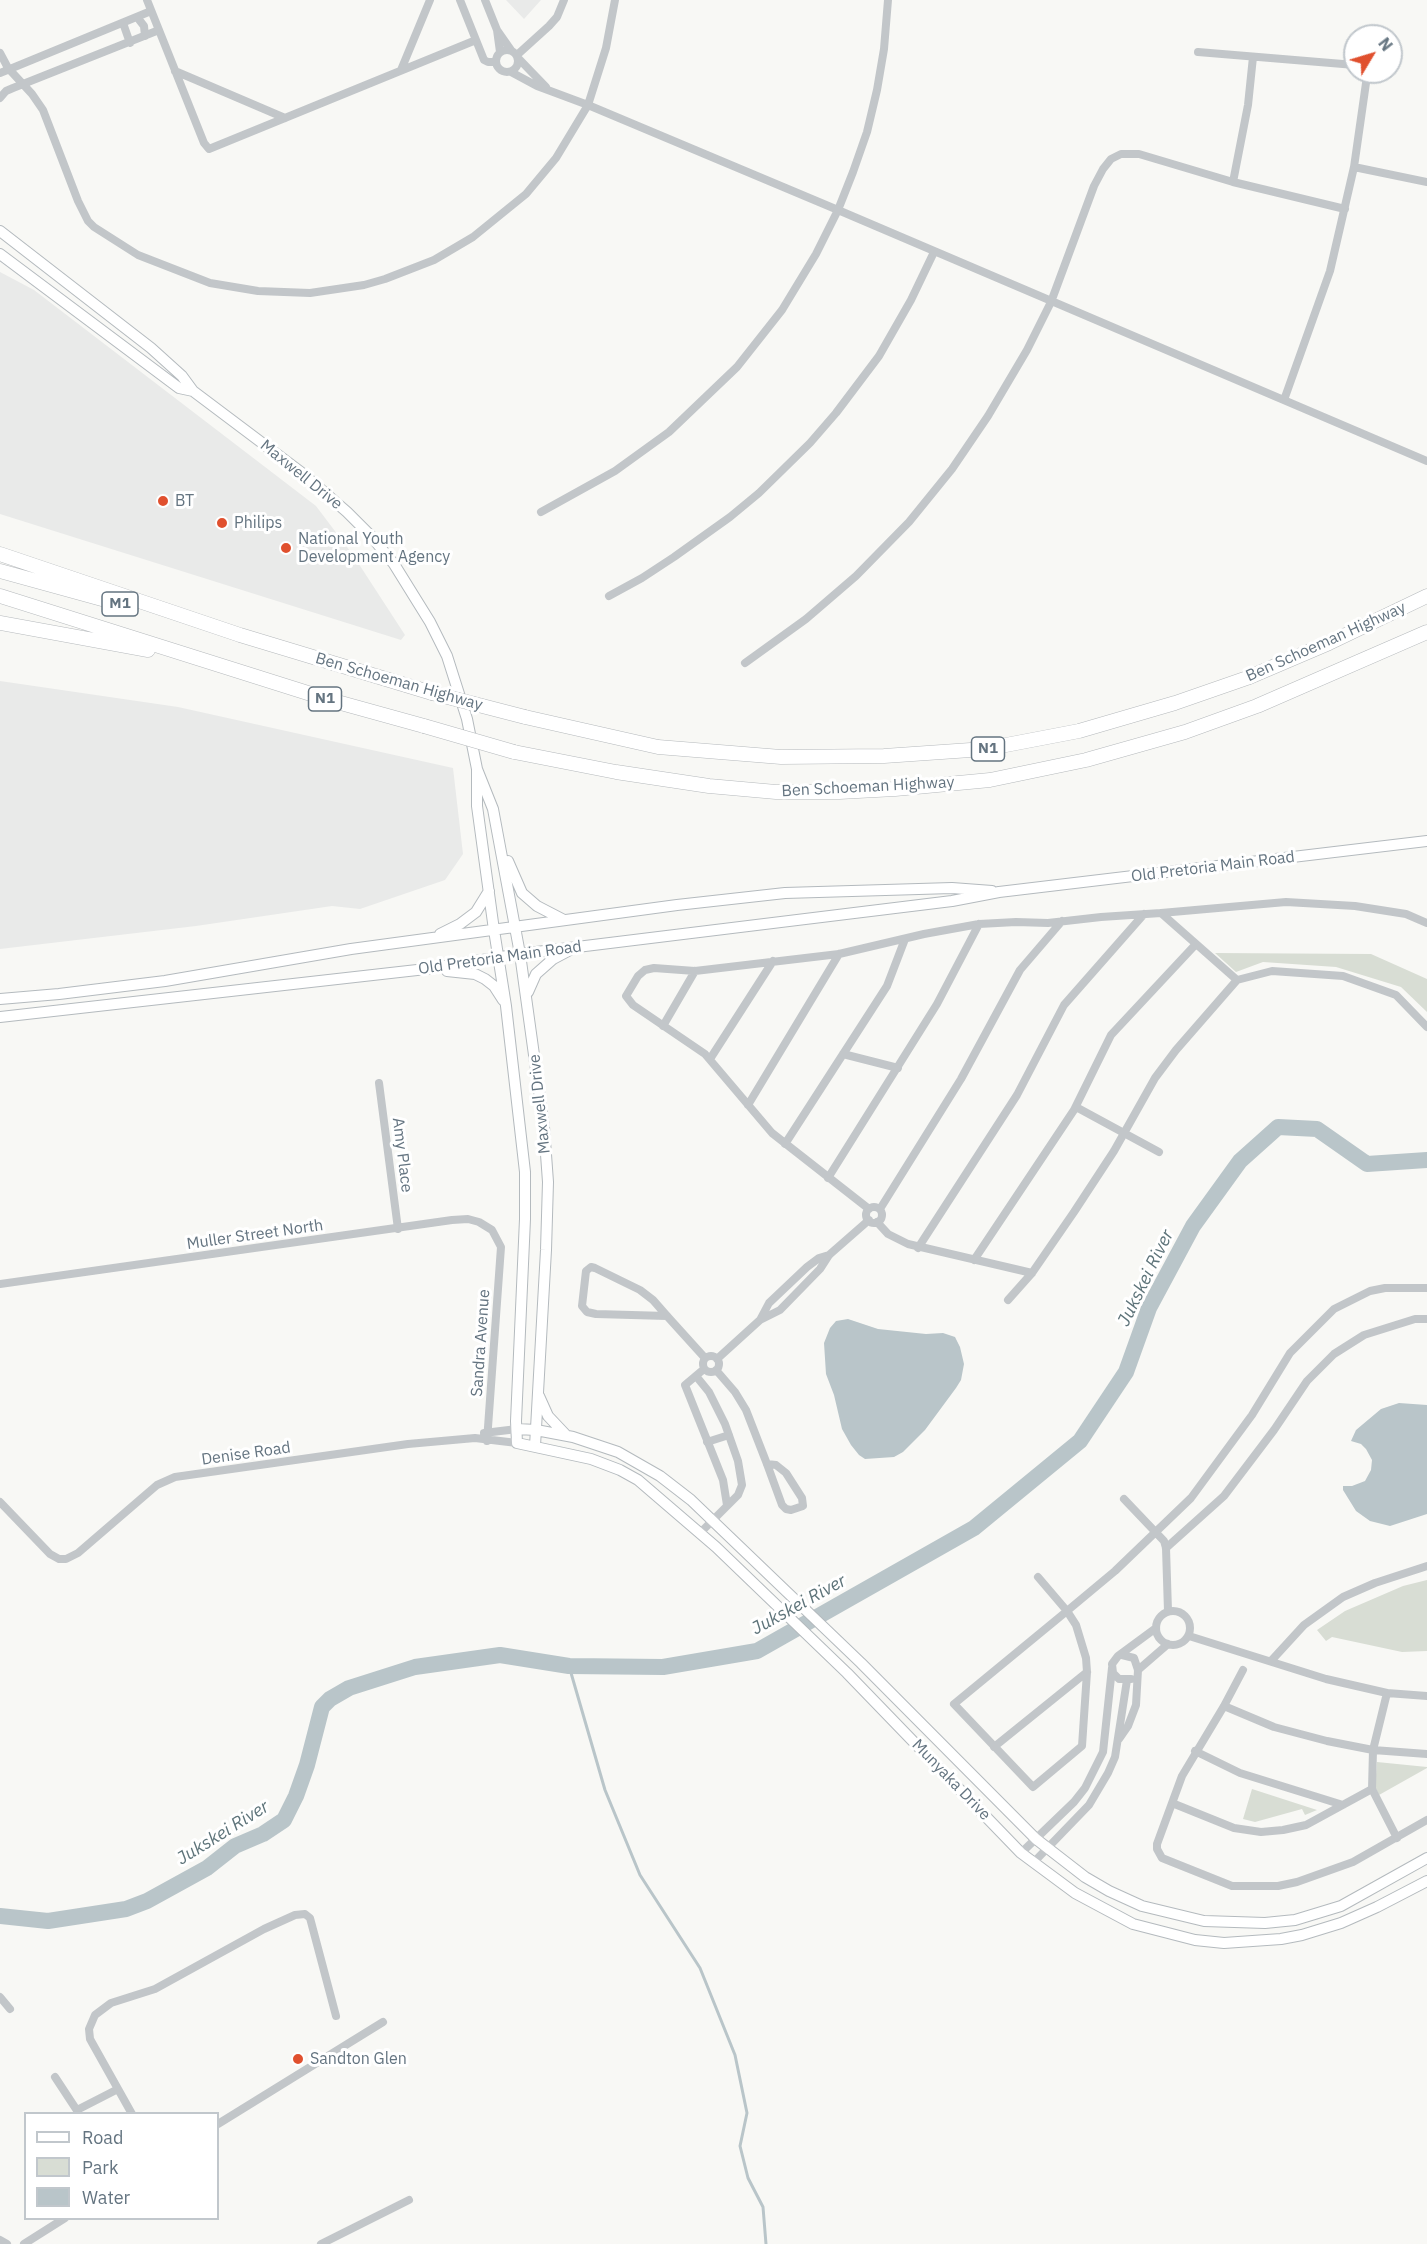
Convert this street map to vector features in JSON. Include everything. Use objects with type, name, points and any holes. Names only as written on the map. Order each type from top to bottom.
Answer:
[{"type":"highway","points":[[0,554],[240,635]]},
{"type":"highway","name":"M1","points":[[0,571],[67,591],[240,635]]},
{"type":"highway","name":"M1","points":[[0,596],[226,667]]},
{"type":"highway","name":"Ben Schoeman Highway","points":[[240,635],[432,693],[658,747],[781,758],[884,756],[985,749],[1079,731],[1237,682],[1329,643],[1427,596]]},
{"type":"highway","points":[[0,623],[135,647],[226,667]]},
{"type":"highway","name":"Ben Schoeman Highway","points":[[226,667],[330,700],[514,752],[616,772],[710,786],[776,792],[850,791],[990,780],[1086,760],[1185,732],[1257,706],[1427,632]]},
{"type":"main road","name":"Maxwell Drive","points":[[0,231],[151,348],[182,376],[193,391],[326,493],[371,536],[394,564],[430,622],[447,656],[467,719],[477,769],[477,806],[521,1120],[525,1181],[517,1443]]},
{"type":"main road","name":"Maxwell Drive","points":[[0,254],[179,387],[193,391]]},
{"type":"main road","name":"Maxwell Drive","points":[[477,769],[494,808],[520,954],[544,1127],[548,1182],[535,1446]]},
{"type":"main road","points":[[499,835],[522,893],[537,906],[564,920]]},
{"type":"main road","name":"Old Pretoria Main Road","points":[[0,1017],[426,969],[520,954],[952,901],[999,892],[1427,841]]},
{"type":"main road","name":"Old Pretoria Main Road","points":[[0,999],[165,981],[351,949],[785,893],[952,888],[999,892]]},
{"type":"main road","points":[[432,938],[470,918],[489,891]]},
{"type":"main road","points":[[526,996],[536,974],[553,959],[576,947]]},
{"type":"main road","points":[[426,969],[475,974],[494,986],[506,1006]]},
{"type":"main road","points":[[537,1390],[548,1416],[559,1430],[568,1436]]},
{"type":"main road","name":"Munyaka Drive","points":[[517,1429],[536,1430],[595,1443],[637,1461],[691,1500],[861,1663],[1036,1839],[1085,1877],[1109,1891],[1142,1906],[1204,1921],[1234,1924],[1285,1921],[1319,1914],[1341,1906],[1427,1858]]},
{"type":"main road","name":"Munyaka Drive","points":[[517,1443],[591,1459],[638,1480],[744,1573],[847,1673],[1021,1853],[1075,1893],[1133,1924],[1195,1941],[1224,1943],[1281,1939],[1341,1923],[1427,1881]]},
{"type":"street","points":[[147,0],[204,144],[209,149],[476,40]]},
{"type":"street","points":[[401,70],[430,0]]},
{"type":"street","points":[[460,0],[484,60],[496,62]]},
{"type":"street","points":[[485,0],[497,30],[500,52],[496,62],[500,70],[511,72],[537,86],[547,88],[838,210],[1427,461]]},
{"type":"street","points":[[516,55],[549,27],[557,17],[564,0]]},
{"type":"street","points":[[0,53],[8,68],[43,110],[78,201],[88,221],[94,227],[138,255],[210,283],[232,288],[310,293],[364,285],[407,272],[458,248],[501,216],[539,180],[556,158],[588,105],[606,48],[615,0]]},
{"type":"street","points":[[541,512],[576,494],[632,459],[669,432],[717,388],[757,343],[782,310],[816,254],[838,210],[853,172],[872,111],[884,49],[888,0]]},
{"type":"street","points":[[0,73],[151,11]]},
{"type":"street","points":[[137,17],[144,26],[145,36]]},
{"type":"street","points":[[123,23],[130,43]]},
{"type":"street","points":[[0,98],[6,92],[159,30]]},
{"type":"street","points":[[497,30],[516,55],[547,88]]},
{"type":"street","points":[[500,52],[516,55]]},
{"type":"street","points":[[1198,52],[1343,64]]},
{"type":"street","points":[[511,72],[517,67],[516,55]]},
{"type":"street","points":[[1233,182],[1248,105],[1253,57]]},
{"type":"street","points":[[175,71],[285,118]]},
{"type":"street","points":[[1284,400],[1323,295],[1346,209],[1366,84]]},
{"type":"street","points":[[745,663],[832,597],[891,542],[952,469],[988,416],[1022,359],[1051,302],[1094,186],[1102,169],[1111,159],[1121,154],[1139,154],[1233,182],[1346,209]]},
{"type":"street","points":[[1354,167],[1427,182]]},
{"type":"street","points":[[609,596],[666,563],[730,517],[759,493],[810,442],[837,413],[879,356],[911,300],[934,252]]},
{"type":"street","points":[[869,1209],[785,1144],[763,1124],[710,1059],[695,1046],[633,1005],[626,996],[638,976],[645,970],[663,968],[695,971],[839,954],[979,924],[1062,921],[1286,902],[1356,906],[1406,914],[1427,923]]},
{"type":"street","points":[[1161,913],[1237,980]]},
{"type":"street","points":[[918,1248],[1017,1095],[1064,1005],[1144,914]]},
{"type":"street","points":[[717,1359],[760,1320],[775,1313],[783,1306],[813,1276],[829,1255],[873,1221],[881,1218],[880,1209],[962,1079],[990,1030],[1016,976],[1062,921]]},
{"type":"street","points":[[828,1178],[937,1004],[979,924]]},
{"type":"street","points":[[785,1144],[887,986],[905,939]]},
{"type":"street","points":[[974,1260],[1076,1107],[1111,1035],[1196,944]]},
{"type":"street","points":[[748,1105],[839,954]]},
{"type":"street","points":[[710,1059],[774,961]]},
{"type":"street","points":[[663,1026],[695,971]]},
{"type":"street","points":[[1008,1300],[1032,1272],[1074,1212],[1124,1133],[1155,1078],[1176,1050],[1237,980],[1272,971],[1343,976],[1396,995],[1427,1027]]},
{"type":"street","points":[[843,1054],[898,1068]]},
{"type":"street","name":"Amy Place","points":[[379,1083],[398,1229]]},
{"type":"street","points":[[1076,1107],[1160,1152]]},
{"type":"street","points":[[880,1209],[874,1207],[869,1209],[866,1215],[888,1234],[918,1248],[1032,1272]]},
{"type":"street","name":"Muller Street North","points":[[0,1284],[468,1219],[485,1224],[492,1230],[501,1247]]},
{"type":"street","name":"Sandra Avenue","points":[[487,1441],[501,1247]]},
{"type":"street","points":[[760,1320],[767,1306],[775,1298],[819,1258],[829,1255]]},
{"type":"street","points":[[667,1316],[586,1312],[582,1305],[586,1271],[591,1267],[595,1268],[640,1290],[667,1316],[705,1358]]},
{"type":"street","points":[[1038,1577],[1067,1611],[1076,1625],[1086,1658],[1087,1672],[1082,1746],[1033,1787],[954,1704],[1067,1611],[1115,1571],[1155,1530],[1191,1498],[1252,1415],[1290,1353],[1334,1309],[1370,1291],[1384,1288],[1427,1288]]},
{"type":"street","points":[[1166,1548],[1224,1496],[1274,1430],[1307,1381],[1334,1354],[1365,1335],[1415,1319],[1427,1319]]},
{"type":"street","points":[[705,1358],[710,1356],[717,1359]]},
{"type":"street","points":[[704,1369],[705,1358]]},
{"type":"street","points":[[704,1369],[711,1372],[716,1370],[719,1366],[717,1359]]},
{"type":"street","points":[[704,1369],[685,1385],[726,1490],[727,1505]]},
{"type":"street","points":[[716,1370],[741,1401],[784,1508],[792,1510],[803,1506],[802,1498],[786,1473],[776,1465],[767,1464]]},
{"type":"street","points":[[696,1376],[709,1392],[729,1435],[740,1467],[742,1485],[738,1495],[700,1533]]},
{"type":"street","name":"Denise Road","points":[[475,1438],[487,1431],[517,1429]]},
{"type":"street","points":[[707,1442],[729,1435]]},
{"type":"street","name":"Denise Road","points":[[0,1502],[50,1554],[59,1559],[72,1557],[157,1485],[169,1479],[408,1444],[475,1438],[517,1443]]},
{"type":"street","points":[[1124,1499],[1155,1530],[1166,1548],[1168,1611]]},
{"type":"street","points":[[1271,1661],[1304,1625],[1343,1597],[1375,1583],[1427,1566]]},
{"type":"street","points":[[1168,1644],[1159,1638],[1156,1628],[1159,1617],[1168,1611],[1184,1615],[1189,1624],[1189,1636]]},
{"type":"street","points":[[1021,1853],[1074,1802],[1085,1788],[1102,1752],[1114,1659],[1156,1628]]},
{"type":"street","points":[[1189,1636],[1326,1679],[1387,1693],[1427,1696]]},
{"type":"street","points":[[1033,1863],[1089,1805],[1100,1788],[1115,1757],[1127,1680],[1168,1644],[1180,1643],[1189,1636]]},
{"type":"street","points":[[1117,1743],[1128,1726],[1136,1705],[1137,1672],[1134,1658],[1126,1654],[1122,1655]]},
{"type":"street","points":[[1112,1668],[1115,1676],[1127,1680]]},
{"type":"street","points":[[1243,1670],[1182,1776],[1157,1844],[1159,1854],[1167,1862],[1232,1886],[1278,1886],[1297,1882],[1353,1862],[1427,1820]]},
{"type":"street","points":[[994,1747],[1087,1672]]},
{"type":"street","points":[[1387,1693],[1373,1750],[1372,1789],[1397,1838]]},
{"type":"street","points":[[1224,1706],[1274,1727],[1327,1741],[1373,1750],[1427,1754]]},
{"type":"street","points":[[1195,1752],[1240,1773],[1343,1805]]},
{"type":"street","points":[[1172,1803],[1234,1828],[1261,1832],[1306,1826],[1372,1789]]},
{"type":"street","points":[[131,2112],[89,2034],[91,2022],[103,2007],[155,1989],[295,1915],[305,1914],[311,1920],[336,2016]]},
{"type":"street","points":[[0,1997],[10,2009]]},
{"type":"street","points":[[219,2123],[384,2022]]},
{"type":"street","points":[[56,2077],[77,2112],[118,2089]]},
{"type":"street","points":[[321,2244],[409,2200]]},
{"type":"street","points":[[24,2244],[62,2220]]},
{"type":"street","points":[[0,2240],[7,2244]]},
{"type":"shaded area","points":[[506,0],[541,0],[524,19]]},
{"type":"shaded area","points":[[0,272],[34,290],[316,506],[353,555],[405,635],[401,640],[0,514]]},
{"type":"shaded area","points":[[0,681],[178,707],[453,768],[463,854],[445,880],[360,909],[332,906],[196,926],[0,949]]},
{"type":"green space","points":[[1215,953],[1371,954],[1427,979],[1427,1012],[1401,987],[1336,967],[1263,962],[1236,972]]},
{"type":"green space","points":[[1427,1580],[1427,1651],[1402,1652],[1332,1637],[1326,1641],[1317,1630],[1345,1611],[1403,1586]]},
{"type":"green space","points":[[1377,1762],[1427,1768],[1379,1795],[1375,1787]]},
{"type":"green space","points":[[1252,1789],[1317,1810],[1305,1815],[1302,1809],[1255,1822],[1243,1819]]},
{"type":"water","points":[[848,1319],[878,1329],[926,1334],[943,1333],[955,1337],[960,1347],[964,1364],[961,1380],[925,1430],[903,1452],[894,1457],[865,1459],[851,1445],[842,1429],[834,1395],[826,1374],[824,1343],[830,1328],[836,1321]]},
{"type":"water","points":[[1399,1403],[1427,1405],[1427,1514],[1390,1526],[1370,1521],[1356,1511],[1343,1490],[1343,1486],[1352,1486],[1365,1481],[1371,1470],[1372,1460],[1366,1449],[1361,1444],[1351,1441],[1356,1430],[1381,1409]]},
{"type":"waterway","name":"Jukskei River","points":[[0,1916],[48,1921],[126,1909],[147,1901],[207,1868],[235,1846],[263,1834],[284,1820],[296,1796],[307,1765],[322,1707],[330,1699],[349,1688],[415,1667],[500,1655],[569,1666],[663,1667],[757,1651],[974,1528],[1080,1441],[1126,1372],[1149,1308],[1193,1226],[1240,1161],[1278,1127],[1317,1129],[1367,1164],[1427,1160]]},
{"type":"waterway","points":[[569,1666],[605,1790],[640,1875],[700,1968],[735,2055],[747,2113],[740,2146],[748,2178],[763,2207],[766,2244]]},
{"type":"place","name":"BT","points":[[163,501]]},
{"type":"place","name":"Philips","points":[[222,523]]},
{"type":"place","name":"National Youth Development Agency","points":[[286,548]]},
{"type":"place","name":"Sandton Glen","points":[[298,2059]]}]
